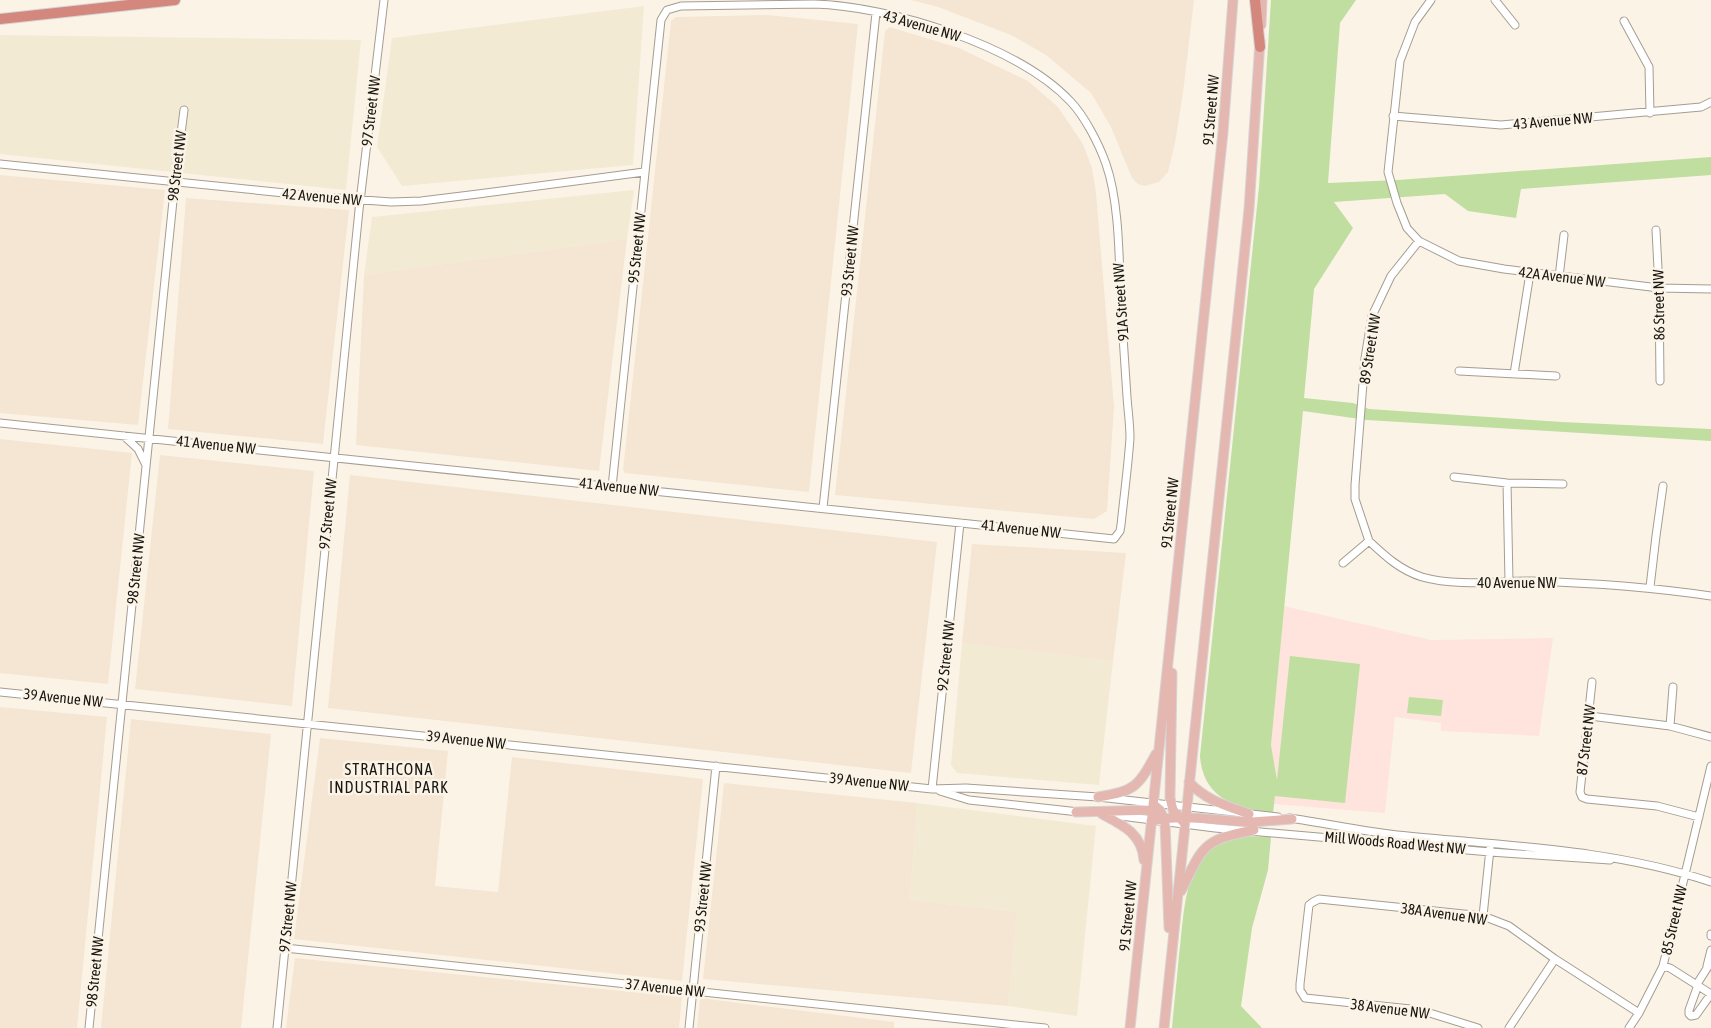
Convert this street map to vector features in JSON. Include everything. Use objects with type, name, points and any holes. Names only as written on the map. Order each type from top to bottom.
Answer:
[{"type":"highway","points":[[0,19],[175,0]]},
{"type":"highway","points":[[1255,0],[1260,47]]},
{"type":"highway","points":[[0,15],[49,13]]},
{"type":"main road","name":"91 Street NW","points":[[1169,980],[1170,922],[1159,813],[1159,750],[1222,136],[1233,0]]},
{"type":"main road","points":[[1179,815],[1187,807],[1249,209],[1262,0]]},
{"type":"main road","points":[[1164,1028],[1177,898],[1179,815],[1170,798],[1174,616]]},
{"type":"main road","points":[[1098,797],[1119,793],[1135,786],[1144,777],[1159,750]]},
{"type":"main road","points":[[1189,782],[1206,796],[1249,814]]},
{"type":"main road","points":[[1179,815],[1187,807]]},
{"type":"main road","points":[[1076,812],[1159,813],[1252,822],[1292,819]]},
{"type":"main road","points":[[1151,821],[1159,813]]},
{"type":"main road","points":[[1102,814],[1126,827],[1137,838],[1144,855],[1146,874]]},
{"type":"main road","name":"91 Street NW","points":[[1130,1028],[1151,821]]},
{"type":"main road","points":[[1177,898],[1193,864],[1205,848],[1227,836],[1254,830]]},
{"type":"street","name":"97 Street NW","points":[[277,1028],[360,200],[384,0]]},
{"type":"street","points":[[1495,0],[1515,25]]},
{"type":"street","points":[[1419,241],[1407,228],[1388,172],[1400,61],[1415,22],[1430,1]]},
{"type":"street","name":"43 Avenue NW","points":[[667,10],[682,6],[828,4],[876,13],[926,24],[971,40],[1019,62],[1049,82]]},
{"type":"street","name":"95 Street NW","points":[[612,486],[661,20],[667,10]]},
{"type":"street","name":"93 Street NW","points":[[823,508],[876,13]]},
{"type":"street","points":[[1624,21],[1649,67],[1650,113]]},
{"type":"street","name":"91A Street NW","points":[[1049,82],[1072,102],[1092,134],[1106,165],[1115,204],[1130,437],[1121,525],[1120,531],[1114,539]]},
{"type":"street","name":"43 Avenue NW","points":[[1393,116],[1502,125],[1701,108],[1711,102]]},
{"type":"street","name":"98 Street NW","points":[[89,1028],[175,181],[184,110]]},
{"type":"street","name":"42 Avenue NW","points":[[0,164],[391,202],[421,201],[644,172]]},
{"type":"street","name":"86 Street NW","points":[[1656,230],[1660,381]]},
{"type":"street","points":[[1559,277],[1564,235]]},
{"type":"street","name":"42A Avenue NW","points":[[1419,241],[1459,261],[1530,273],[1659,288],[1711,289]]},
{"type":"street","name":"89 Street NW","points":[[1369,541],[1355,499],[1355,485],[1365,358],[1372,316],[1391,276],[1419,241]]},
{"type":"street","points":[[1514,374],[1530,273]]},
{"type":"street","points":[[1459,371],[1556,376]]},
{"type":"street","name":"41 Avenue NW","points":[[0,423],[1114,539]]},
{"type":"street","points":[[124,436],[138,450],[147,467]]},
{"type":"street","points":[[1454,477],[1507,483],[1563,484]]},
{"type":"street","points":[[1507,483],[1509,581]]},
{"type":"street","points":[[1650,587],[1663,486]]},
{"type":"street","name":"92 Street NW","points":[[932,789],[960,523]]},
{"type":"street","points":[[1343,563],[1369,541]]},
{"type":"street","name":"40 Avenue NW","points":[[1369,541],[1396,566],[1422,577],[1458,584],[1509,581],[1586,583],[1650,587],[1711,596]]},
{"type":"street","name":"87 Street NW","points":[[1592,682],[1590,716],[1580,792],[1582,797],[1657,806],[1699,817]]},
{"type":"street","points":[[1670,726],[1673,687]]},
{"type":"street","name":"39 Avenue NW","points":[[0,692],[932,789],[966,788],[1098,797],[1159,813]]},
{"type":"street","points":[[1590,716],[1670,726],[1711,736]]},
{"type":"street","name":"93 Street NW","points":[[689,1028],[716,766]]},
{"type":"street","name":"85 Street NW","points":[[1629,1028],[1639,1013],[1663,966],[1711,766]]},
{"type":"street","name":"39 Avenue NW","points":[[932,789],[969,800],[1151,821]]},
{"type":"street","name":"Mill Woods Road West NW","points":[[1187,807],[1292,819],[1396,834],[1491,842],[1601,855],[1685,873],[1711,882]]},
{"type":"street","name":"Mill Woods Road West NW","points":[[1159,813],[1179,815],[1254,830],[1490,852],[1638,862]]},
{"type":"street","points":[[1483,916],[1491,842]]},
{"type":"street","name":"38A Avenue NW","points":[[1303,994],[1300,990],[1301,974],[1309,905],[1319,900],[1483,916],[1509,926],[1555,959],[1639,1013]]},
{"type":"street","name":"37 Avenue NW","points":[[285,948],[1045,1028]]},
{"type":"street","name":"85 Street NW","points":[[1706,969],[1711,950]]},
{"type":"street","points":[[1509,1028],[1555,959]]},
{"type":"street","name":"85 Street NW","points":[[1663,966],[1670,968],[1698,985],[1711,994],[1696,1015],[1691,1016],[1689,1010],[1698,985],[1711,962]]},
{"type":"street","name":"38 Avenue NW","points":[[1303,994],[1305,998],[1312,1000],[1420,1010],[1478,1028]]},
{"type":"shaded area","points":[[911,0],[1194,0],[1183,93],[1168,172],[1159,182],[1145,186],[1138,184],[1132,178],[1111,127],[1091,93],[1046,55],[1011,35],[938,7]]},
{"type":"shaded area","points":[[644,6],[633,165],[402,186],[377,147],[392,38]]},
{"type":"shaded area","points":[[768,15],[858,24],[809,492],[625,473],[623,470],[671,21],[676,17]]},
{"type":"shaded area","points":[[890,27],[959,48],[1028,81],[1058,107],[1083,144],[1092,168],[1096,193],[1114,407],[1107,511],[1094,519],[835,495],[885,31]]},
{"type":"shaded area","points":[[0,35],[361,40],[346,190],[0,154]]},
{"type":"shaded area","points":[[0,175],[165,190],[138,425],[0,413]]},
{"type":"shaded area","points":[[634,190],[627,239],[364,275],[372,217]]},
{"type":"shaded area","points":[[186,198],[349,210],[323,444],[168,429]]},
{"type":"shaded area","points":[[627,239],[599,471],[356,445],[364,275]]},
{"type":"shaded area","points":[[0,439],[132,453],[108,684],[0,673]]},
{"type":"shaded area","points":[[160,455],[314,471],[292,706],[135,689]]},
{"type":"shaded area","points":[[350,475],[937,542],[911,773],[328,708]]},
{"type":"shaded area","points":[[972,544],[1126,553],[1113,661],[962,643]]},
{"type":"shaded area","points":[[1284,606],[1431,640],[1553,638],[1539,736],[1441,731],[1441,723],[1395,717],[1385,813],[1274,804],[1277,780],[1271,745]]},
{"type":"shaded area","points":[[962,643],[1113,661],[1099,785],[957,773],[951,765]]},
{"type":"shaded area","points":[[0,707],[107,717],[77,1028],[0,1028]]},
{"type":"shaded area","points":[[131,719],[271,734],[241,1028],[101,1028]]},
{"type":"shaded area","points":[[320,738],[448,751],[435,886],[498,892],[512,757],[703,779],[682,981],[294,939]]},
{"type":"shaded area","points":[[724,783],[917,803],[910,900],[1017,912],[1008,1006],[703,979]]},
{"type":"shaded area","points":[[917,803],[1096,826],[1077,1016],[1008,1006],[1017,912],[910,900]]},
{"type":"shaded area","points":[[295,958],[682,997],[679,1028],[286,1028]]},
{"type":"shaded area","points":[[700,998],[894,1022],[894,1028],[697,1028]]},
{"type":"green space","points":[[1271,0],[1356,0],[1340,23],[1328,183],[1398,180],[1711,157],[1711,175],[1521,189],[1516,218],[1468,211],[1445,194],[1334,202],[1353,228],[1314,289],[1304,398],[1353,403],[1369,409],[1562,422],[1711,429],[1711,441],[1367,420],[1303,411],[1271,745],[1277,780],[1290,656],[1360,664],[1345,803],[1275,796],[1273,813],[1234,804],[1215,792],[1207,782],[1202,771],[1200,756],[1259,187]]},
{"type":"green space","points":[[1409,697],[1443,700],[1441,716],[1407,713]]},
{"type":"green space","points":[[1245,836],[1271,837],[1268,870],[1252,928],[1241,1006],[1262,1028],[1172,1028],[1183,918],[1191,879],[1202,858],[1211,849],[1227,841]]},
{"type":"district","name":"STRATHCONA INDUSTRIAL PARK","points":[[389,778]]}]
